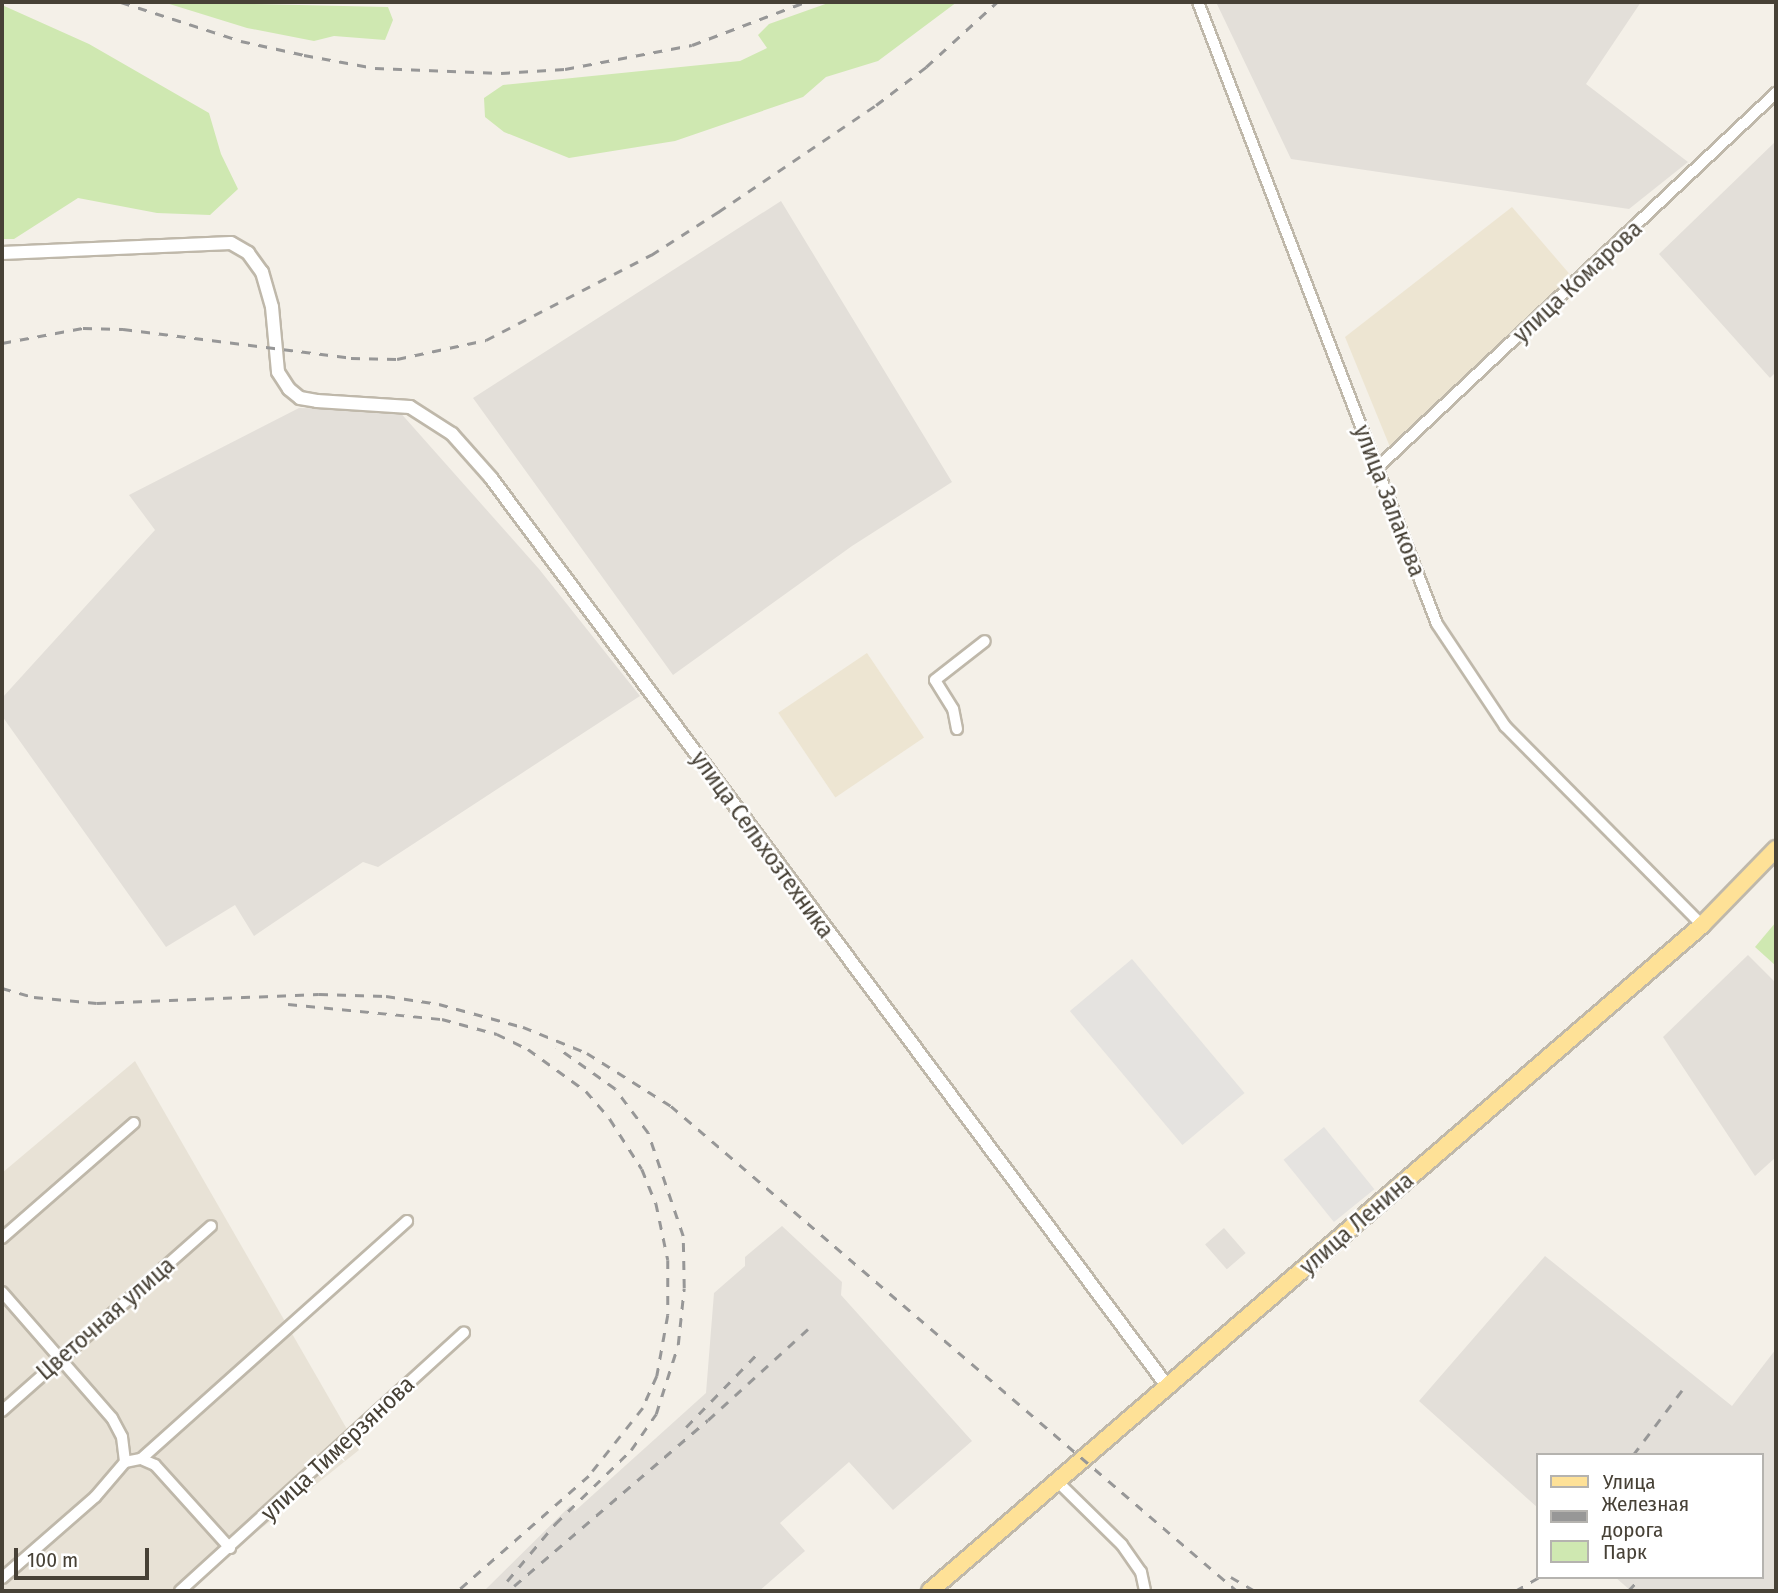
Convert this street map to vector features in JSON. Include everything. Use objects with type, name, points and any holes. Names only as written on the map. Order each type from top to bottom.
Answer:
[{"type":"main road","name":"улица Ленина","points":[[930,1591],[1059,1483],[1167,1386],[1702,925],[1776,849]]},
{"type":"street","name":"улица Залакова","points":[[1198,2],[1437,624],[1505,726],[1702,925]]},
{"type":"street","name":"улица Комарова","points":[[1377,469],[1776,93]]},
{"type":"street","name":"улица Сельхозтехника","points":[[2,253],[231,243],[248,253],[262,272],[272,307],[278,372],[300,398],[410,407],[452,434],[491,478],[1167,1386]]},
{"type":"street","points":[[957,729],[953,709],[935,680],[985,642]]},
{"type":"street","points":[[2,1238],[134,1124]]},
{"type":"street","points":[[2,1577],[95,1497],[125,1462],[141,1459],[408,1221]]},
{"type":"street","name":"Цветочная улица","points":[[2,1411],[211,1226]]},
{"type":"street","points":[[2,1292],[112,1418],[122,1437],[125,1462]]},
{"type":"street","name":"улица Тимерзянова","points":[[180,1591],[464,1333]]},
{"type":"street","points":[[141,1459],[155,1465],[230,1548]]},
{"type":"street","points":[[1059,1483],[1122,1545],[1141,1572],[1145,1591]]},
{"type":"shaded area","points":[[1216,2],[1641,2],[1586,84],[1688,162],[1629,209],[1291,159]]},
{"type":"shaded area","points":[[1776,141],[1776,372],[1770,378],[1659,254]]},
{"type":"shaded area","points":[[781,201],[952,482],[852,546],[673,675],[473,398]]},
{"type":"shaded area","points":[[1512,207],[1573,278],[1390,447],[1345,337]]},
{"type":"shaded area","points":[[299,408],[398,410],[539,569],[640,696],[378,867],[363,862],[254,936],[235,905],[166,947],[2,716],[2,698],[155,530],[129,495]]},
{"type":"shaded area","points":[[867,653],[924,738],[835,797],[778,713]]},
{"type":"shaded area","points":[[1748,955],[1776,983],[1776,1157],[1755,1176],[1663,1037]]},
{"type":"shaded area","points":[[1132,959],[1244,1093],[1182,1145],[1070,1011]]},
{"type":"shaded area","points":[[135,1061],[359,1450],[183,1591],[2,1591],[2,1173]]},
{"type":"shaded area","points":[[1324,1127],[1374,1189],[1334,1222],[1284,1160]]},
{"type":"shaded area","points":[[782,1226],[842,1282],[841,1295],[972,1441],[893,1510],[849,1462],[780,1523],[805,1551],[759,1591],[484,1591],[570,1506],[575,1511],[706,1393],[714,1293],[745,1266],[745,1257]]},
{"type":"shaded area","points":[[1224,1228],[1246,1253],[1227,1269],[1205,1244]]},
{"type":"shaded area","points":[[1545,1256],[1732,1406],[1776,1349],[1776,1591],[1631,1591],[1617,1579],[1764,1579],[1764,1453],[1536,1453],[1536,1506],[1419,1401]]},
{"type":"green space","points":[[163,2],[388,7],[393,20],[385,40],[334,36],[314,41],[247,28]]},
{"type":"green space","points":[[831,2],[957,2],[878,61],[826,77],[803,97],[675,141],[569,158],[504,132],[485,117],[484,98],[503,85],[740,61],[767,48],[758,35],[769,24]]},
{"type":"green space","points":[[2,5],[89,44],[209,113],[221,154],[238,189],[210,215],[157,213],[78,198],[14,239],[2,239]]},
{"type":"green space","points":[[1776,922],[1776,966],[1755,947]]},
{"type":"railway","points":[[121,2],[241,41],[304,55],[375,68],[501,73],[565,69],[692,45],[805,2]]},
{"type":"railway","points":[[2,343],[83,328],[123,329],[351,358],[397,359],[486,340],[651,255],[718,212],[876,105],[926,67],[997,2]]},
{"type":"railway","points":[[2,988],[34,997],[97,1003],[319,994],[386,996],[439,1004],[523,1027],[587,1053],[671,1106],[1237,1591]]},
{"type":"railway","points":[[288,1004],[442,1019],[497,1034],[528,1049],[586,1091],[610,1119],[642,1169],[656,1203],[668,1260],[668,1315],[657,1376],[643,1408],[589,1476],[458,1591]]},
{"type":"railway","points":[[507,1581],[555,1524],[631,1450],[656,1414],[678,1345],[684,1288],[683,1236],[648,1133],[615,1089],[556,1047]]},
{"type":"railway","points":[[514,1586],[708,1420],[809,1328]]},
{"type":"railway","points":[[686,1427],[759,1352]]},
{"type":"railway","points":[[1635,1453],[1686,1385]]},
{"type":"railway","points":[[1231,1577],[1255,1591]]},
{"type":"railway","points":[[1515,1591],[1536,1579]]},
{"type":"railway","points":[[1628,1591],[1639,1579]]}]
